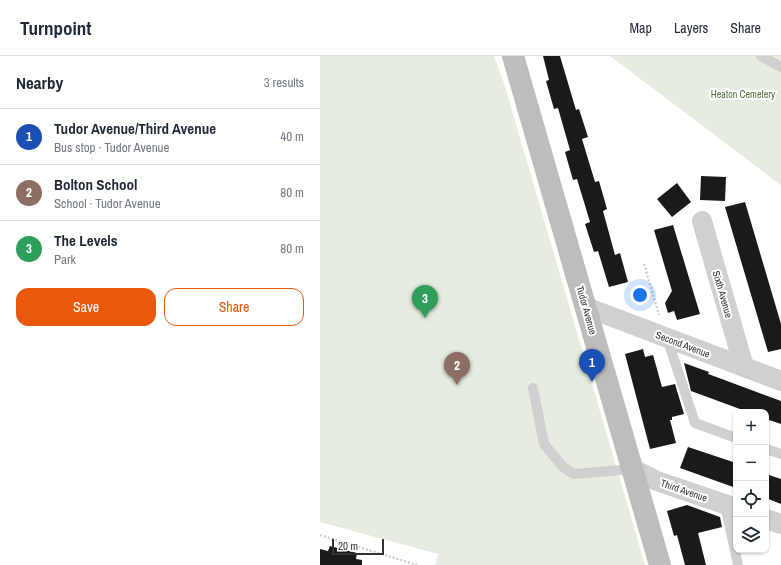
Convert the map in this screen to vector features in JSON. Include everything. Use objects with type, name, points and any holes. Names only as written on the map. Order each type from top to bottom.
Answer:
[{"type":"main road","name":"Tudor Avenue","points":[[513,56],[660,565]]},
{"type":"street","name":"Sixth Avenue","points":[[702,221],[744,367]]},
{"type":"street","name":"Second Avenue","points":[[586,307],[781,381]]},
{"type":"street","name":"Third Avenue","points":[[633,469],[657,481],[731,506]]},
{"type":"street","points":[[769,520],[781,524]]},
{"type":"lane","points":[[761,56],[781,67]]},
{"type":"lane","points":[[666,338],[695,423],[733,437]]},
{"type":"lane","points":[[533,388],[544,444],[562,467],[574,474],[633,469]]},
{"type":"lane","points":[[769,450],[781,454]]},
{"type":"lane","points":[[731,506],[738,565]]},
{"type":"path","points":[[644,264],[666,338]]},
{"type":"path","points":[[320,535],[417,565]]},
{"type":"green space","points":[[320,56],[494,56],[504,83],[645,565],[435,565],[438,554],[320,522]]},
{"type":"green space","name":"Heaton Cemetery","points":[[610,56],[781,56],[781,186],[761,170]]},
{"type":"building","points":[[543,56],[560,56],[576,110],[579,109],[588,137],[582,139],[595,182],[599,181],[607,209],[603,211],[615,255],[620,253],[628,282],[609,287],[598,251],[594,252],[585,224],[590,222],[577,179],[573,180],[565,152],[570,150],[558,108],[554,109],[546,81],[549,80]]},
{"type":"building","points":[[701,176],[726,177],[725,201],[700,200]]},
{"type":"building","points":[[677,183],[691,202],[672,217],[657,199]]},
{"type":"building","points":[[745,202],[781,324],[781,349],[768,352],[725,207]]},
{"type":"building","points":[[673,225],[700,314],[677,320],[674,311],[668,313],[665,303],[672,291],[654,230]]},
{"type":"building","points":[[643,349],[645,357],[653,355],[662,387],[675,384],[684,414],[672,417],[672,420],[670,420],[676,443],[650,449],[625,354]]},
{"type":"building","points":[[684,363],[709,372],[708,374],[781,401],[781,424],[769,420],[769,409],[740,409],[691,391]]},
{"type":"building","points":[[688,447],[733,462],[733,487],[680,468]]},
{"type":"building","points":[[769,475],[781,479],[781,504],[769,499]]},
{"type":"building","points":[[687,505],[720,517],[722,527],[698,533],[706,565],[685,565],[677,535],[674,536],[667,511]]},
{"type":"building","points":[[330,546],[357,553],[356,559],[362,560],[362,565],[320,565],[320,549],[328,551]]},
{"type":"place","name":"The Levels","points":[[425,318]]},
{"type":"place","name":"Tudor Avenue/Third Avenue","points":[[592,382]]},
{"type":"place","name":"Bolton School","points":[[457,385]]}]
